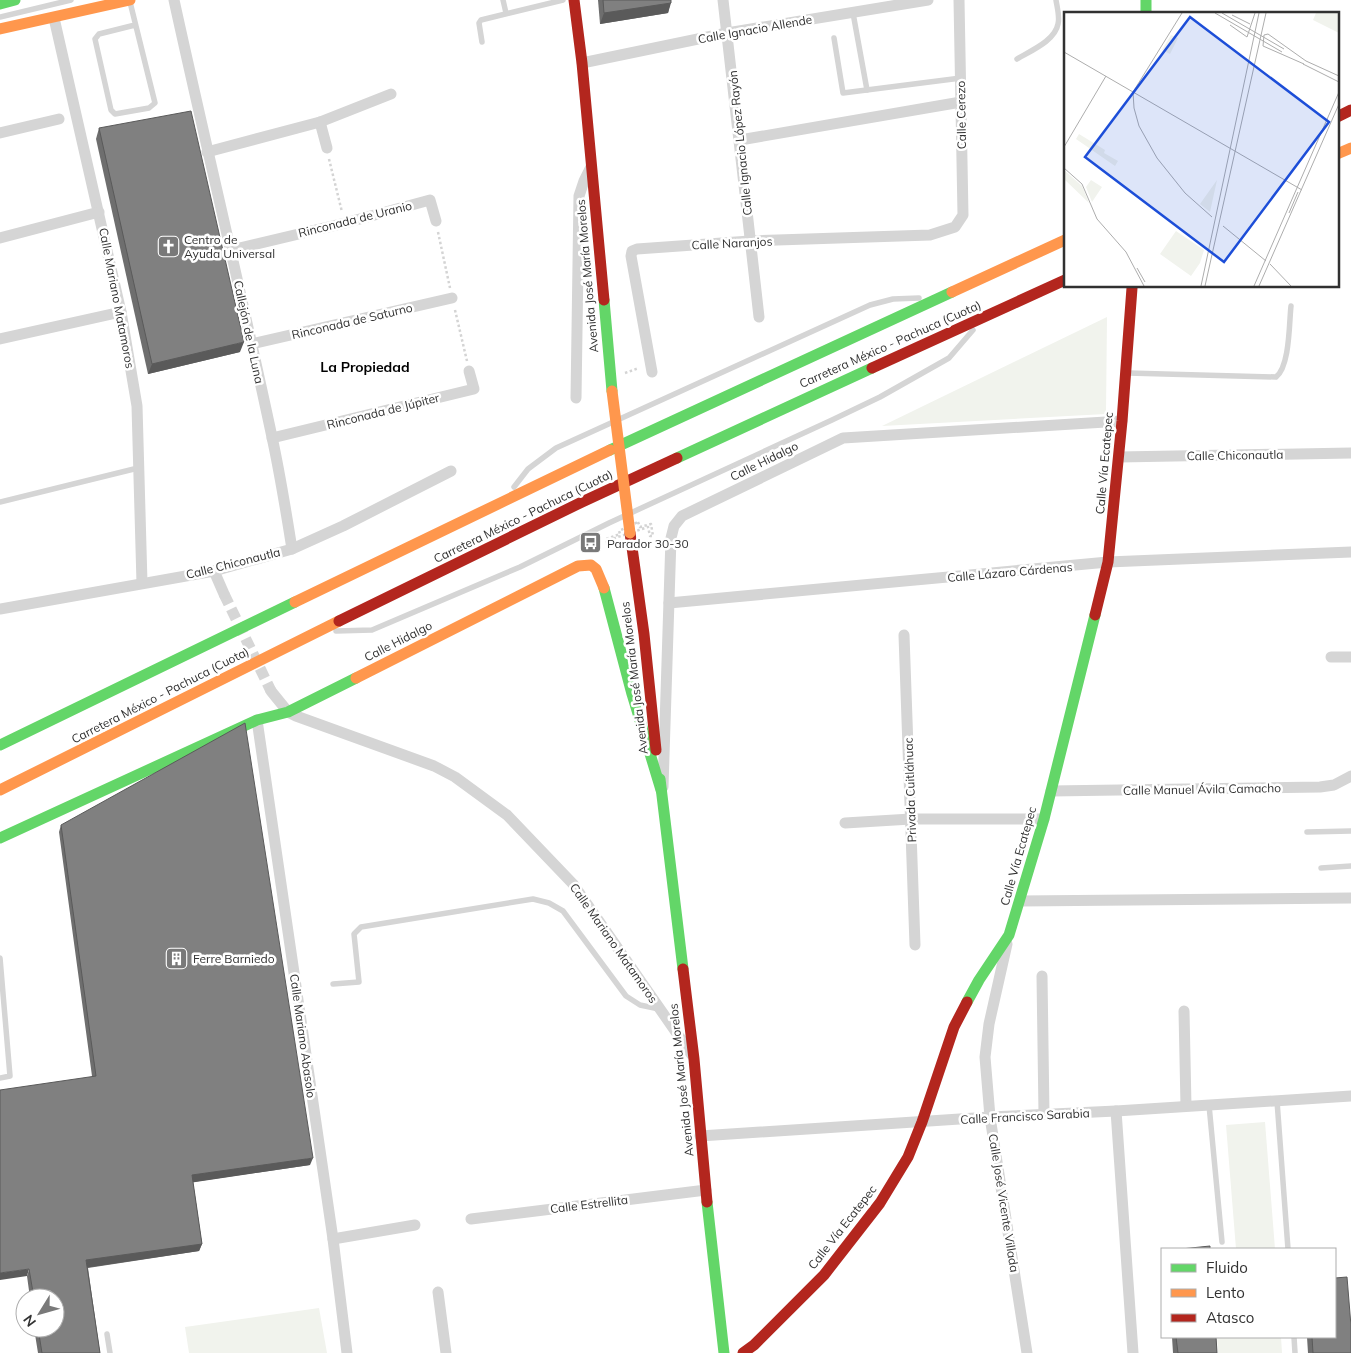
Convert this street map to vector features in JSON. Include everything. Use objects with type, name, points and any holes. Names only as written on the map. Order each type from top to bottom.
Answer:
[{"type":"main road","points":[[0,4],[15,0]]},
{"type":"main road","points":[[0,29],[130,0]]},
{"type":"main road","name":"Avenida José María Morelos","points":[[574,0],[582,63],[610,378],[644,634],[694,1058],[700,1136],[724,1353]]},
{"type":"main road","points":[[1338,116],[1351,110]]},
{"type":"main road","points":[[1338,154],[1351,148]]},
{"type":"main road","name":"Carretera México - Pachuca (Cuota)","points":[[0,745],[502,501],[1064,240]]},
{"type":"main road","name":"Carretera México - Pachuca (Cuota)","points":[[0,790],[233,673],[582,502],[1064,280]]},
{"type":"main road","name":"Calle Vía Ecatepec","points":[[743,1353],[754,1346],[824,1275],[880,1203],[908,1157],[922,1122],[954,1027],[979,980],[1009,935],[1044,819],[1108,562],[1119,457],[1132,288]]},
{"type":"main road","name":"Calle Hidalgo","points":[[0,838],[257,720],[288,712],[578,566],[591,565],[596,569],[603,585],[632,694],[661,790]]},
{"type":"street","name":"Callejón de la Luna","points":[[174,0],[272,438],[292,548]]},
{"type":"street","name":"Calle Ignacio López Rayón","points":[[723,0],[759,317]]},
{"type":"street","name":"Calle Ignacio Allende","points":[[582,63],[727,33],[928,0]]},
{"type":"street","name":"Calle Cerezo","points":[[955,227],[963,215],[959,0]]},
{"type":"street","name":"Calle Mariano Matamoros","points":[[54,18],[121,312],[137,406],[142,584]]},
{"type":"street","points":[[207,152],[320,122],[391,94]]},
{"type":"street","points":[[740,140],[961,102]]},
{"type":"street","points":[[0,133],[59,119]]},
{"type":"street","points":[[320,122],[326,148]]},
{"type":"street","points":[[576,398],[579,196],[591,167]]},
{"type":"street","name":"Rinconada de Uranio","points":[[231,250],[345,223],[430,200],[436,220]]},
{"type":"street","points":[[0,238],[99,212]]},
{"type":"street","name":"Calle Naranjos","points":[[652,368],[631,256],[632,251],[637,249],[750,242],[930,235],[955,227]]},
{"type":"street","name":"Rinconada de Saturno","points":[[251,344],[452,298]]},
{"type":"street","points":[[0,339],[121,312]]},
{"type":"street","name":"Rinconada de Júpiter","points":[[272,438],[474,389],[469,371]]},
{"type":"street","name":"Calle Hidalgo","points":[[663,806],[671,538],[674,526],[682,516],[842,438],[1122,420]]},
{"type":"street","name":"Calle Chiconautla","points":[[1119,457],[1351,453]]},
{"type":"street","name":"Calle Chiconautla","points":[[0,609],[214,571],[292,548],[343,526],[451,471]]},
{"type":"street","name":"Calle Lázaro Cárdenas","points":[[669,603],[1108,562],[1351,552]]},
{"type":"street","points":[[214,571],[224,594]]},
{"type":"street","name":"Privada Cuitláhuac","points":[[904,635],[916,945]]},
{"type":"street","points":[[1330,657],[1351,657]]},
{"type":"street","points":[[271,691],[288,712]]},
{"type":"street","name":"Calle Mariano Matamoros","points":[[288,712],[318,725],[434,766],[455,777],[507,815],[573,884],[694,1058]]},
{"type":"street","name":"Calle Mariano Abasolo","points":[[257,720],[333,1239],[347,1353]]},
{"type":"street","name":"Calle Manuel Ávila Camacho","points":[[1051,791],[1320,787],[1334,785],[1351,776]]},
{"type":"street","points":[[845,823],[911,819],[1044,819]]},
{"type":"street","points":[[1020,901],[1351,898]]},
{"type":"street","name":"Calle José Vicente Villada","points":[[1009,935],[989,1024],[985,1057],[990,1117],[1027,1353]]},
{"type":"street","points":[[1042,976],[1044,1114]]},
{"type":"street","points":[[1184,1011],[1186,1106]]},
{"type":"street","name":"Calle Francisco Sarabia","points":[[700,1136],[1351,1096]]},
{"type":"street","points":[[1116,1111],[1133,1353]]},
{"type":"street","name":"Calle Estrellita","points":[[471,1219],[706,1190]]},
{"type":"street","points":[[333,1239],[414,1225]]},
{"type":"street","points":[[438,1292],[446,1353]]},
{"type":"lane","points":[[0,17],[71,0]]},
{"type":"lane","points":[[130,0],[155,103],[150,108],[115,114],[111,110],[95,36],[135,25]]},
{"type":"lane","points":[[503,0],[506,13]]},
{"type":"lane","points":[[482,42],[480,21],[563,0]]},
{"type":"lane","points":[[1017,59],[1049,39],[1057,27],[1059,22],[1056,0]]},
{"type":"lane","points":[[853,13],[867,90]]},
{"type":"lane","points":[[834,38],[844,93],[961,78]]},
{"type":"lane","points":[[502,501],[528,469],[556,448],[870,305],[893,299],[913,297],[934,300]]},
{"type":"lane","points":[[1126,373],[1276,377],[1282,373],[1285,363],[1290,306]]},
{"type":"lane","points":[[319,632],[372,630],[520,567],[609,523],[880,398],[949,358],[983,317]]},
{"type":"lane","points":[[0,502],[138,468]]},
{"type":"lane","points":[[1308,832],[1351,831]]},
{"type":"lane","points":[[1321,868],[1351,866]]},
{"type":"lane","points":[[333,984],[359,982],[354,934],[362,927],[533,900],[549,903],[563,910],[626,996],[640,1005],[660,1009]]},
{"type":"lane","points":[[0,958],[10,1076],[0,1078]]},
{"type":"lane","points":[[1277,1101],[1288,1248]]},
{"type":"lane","points":[[1209,1105],[1222,1242]]},
{"type":"lane","points":[[107,1334],[110,1353]]},
{"type":"lane","points":[[1294,1338],[1295,1353]]},
{"type":"path","points":[[326,148],[345,223]]},
{"type":"path","points":[[610,378],[652,368]]},
{"type":"path","points":[[609,540],[610,547],[608,547],[606,539],[651,524],[653,536],[650,536],[648,527]]},
{"type":"shaded area","points":[[1107,317],[1106,414],[882,426]]},
{"type":"shaded area","points":[[1265,1122],[1275,1248],[1236,1248],[1226,1125]]},
{"type":"shaded area","points":[[319,1308],[327,1353],[189,1353],[185,1327]]},
{"type":"shaded area","points":[[1217,1338],[1281,1338],[1282,1353],[1218,1353]]},
{"type":"building","points":[[603,0],[671,0],[671,3],[604,13]]},
{"type":"building","name":"Centro de Ayuda Universal","points":[[191,111],[244,342],[152,364],[99,128]]},
{"type":"building","name":"Ferre Barniedo","points":[[245,723],[313,1158],[192,1175],[202,1244],[86,1260],[100,1353],[42,1353],[40,1338],[65,1338],[65,1288],[32,1288],[29,1269],[0,1273],[0,1090],[96,1076],[61,825]]},
{"type":"building","points":[[1210,1246],[1210,1248],[1191,1248]]},
{"type":"building","points":[[1347,1277],[1351,1353],[1313,1353],[1312,1338],[1336,1338],[1336,1278]]},
{"type":"building","points":[[1176,1338],[1216,1338],[1217,1353],[1178,1353]]},
{"type":"tunnel","points":[[224,594],[271,691]]},
{"type":"traffic: fast","points":[[0,4],[15,0]]},
{"type":"traffic: fast","points":[[1146,0],[1146,12]]},
{"type":"traffic: fast","points":[[610,450],[952,292]]},
{"type":"traffic: fast","points":[[604,300],[612,391]]},
{"type":"traffic: fast","points":[[677,458],[872,368]]},
{"type":"traffic: fast","points":[[604,588],[632,694],[661,790]]},
{"type":"traffic: fast","points":[[0,745],[295,602]]},
{"type":"traffic: fast","points":[[967,1002],[979,980],[1009,935],[1044,819],[1095,615]]},
{"type":"traffic: fast","points":[[0,838],[257,720],[288,712],[356,678]]},
{"type":"traffic: fast","points":[[660,779],[683,969]]},
{"type":"traffic: fast","points":[[707,1202],[724,1353]]},
{"type":"traffic: slow","points":[[0,29],[130,0]]},
{"type":"traffic: slow","points":[[1338,154],[1351,148]]},
{"type":"traffic: slow","points":[[952,292],[1064,240]]},
{"type":"traffic: slow","points":[[612,391],[630,533]]},
{"type":"traffic: slow","points":[[295,602],[610,450]]},
{"type":"traffic: slow","points":[[356,678],[578,566],[591,565],[596,569],[604,588]]},
{"type":"traffic: slow","points":[[0,790],[339,621]]},
{"type":"traffic: jam","points":[[574,0],[582,63],[604,300]]},
{"type":"traffic: jam","points":[[1338,116],[1351,110]]},
{"type":"traffic: jam","points":[[872,368],[1064,280]]},
{"type":"traffic: jam","points":[[1095,615],[1108,562],[1122,421],[1132,288]]},
{"type":"traffic: jam","points":[[339,621],[582,502],[677,458]]},
{"type":"traffic: jam","points":[[630,533],[644,634],[656,750]]},
{"type":"traffic: jam","points":[[683,969],[694,1059],[707,1202]]},
{"type":"traffic: jam","points":[[743,1353],[754,1345],[824,1275],[880,1203],[908,1157],[922,1122],[954,1027],[967,1002]]},
{"type":"place","name":"Centro de Ayuda Universal","points":[[168,246]]},
{"type":"place","name":"Parador 30-30","points":[[591,543]]},
{"type":"place","name":"Ferre Barniedo","points":[[177,958]]},
{"type":"district","name":"La Propiedad","points":[[365,367]]}]
